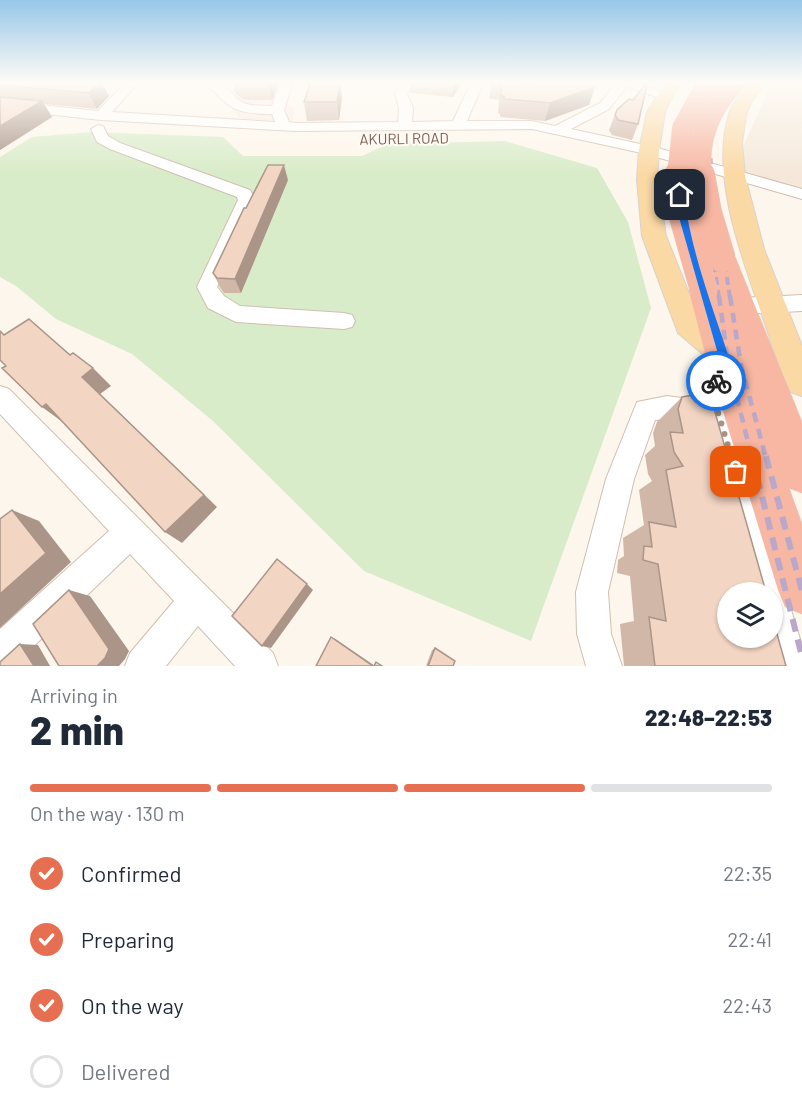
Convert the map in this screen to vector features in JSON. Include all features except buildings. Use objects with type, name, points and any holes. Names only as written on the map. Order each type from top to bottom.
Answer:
[{"type":"highway","points":[[692,112],[683,128],[678,177],[682,214],[725,361],[719,410],[802,590]]},
{"type":"highway","points":[[709,112],[700,149],[699,167],[704,200],[722,259],[756,305],[794,421],[802,473]]},
{"type":"main road","points":[[656,112],[647,180],[654,236],[688,325],[725,361]]},
{"type":"main road","points":[[737,112],[733,133],[734,176],[745,223],[756,305],[802,383]]},
{"type":"street","name":"AKURLI ROAD","points":[[42,112],[100,122],[285,127],[532,125],[559,129],[649,155],[802,194]]},
{"type":"street","points":[[108,112],[100,122],[102,139],[115,146],[244,194],[247,200],[207,287],[216,302],[236,314],[344,321]]},
{"type":"street","points":[[248,112],[249,125]]},
{"type":"street","points":[[278,112],[285,127]]},
{"type":"street","points":[[405,127],[406,112]]},
{"type":"street","points":[[459,125],[462,112]]},
{"type":"street","points":[[559,129],[597,112]]},
{"type":"street","name":"AKURLI ROAD","points":[[0,114],[339,139],[542,137],[649,155]]},
{"type":"street","name":"AKURLI ROAD","points":[[734,176],[802,200]]},
{"type":"street","points":[[756,305],[802,303]]},
{"type":"street","points":[[0,397],[118,544],[196,601],[260,666]]},
{"type":"street","points":[[604,666],[594,634],[592,592],[620,479],[646,411],[667,407],[719,410]]},
{"type":"street","points":[[719,410],[698,421],[741,582]]},
{"type":"street","points":[[719,410],[767,582]]},
{"type":"street","points":[[0,653],[118,544]]},
{"type":"street","points":[[143,666],[196,601]]},
{"type":"street","points":[[783,641],[790,666]]},
{"type":"street","points":[[759,648],[764,666]]},
{"type":"shaded area","points":[[235,112],[294,112],[292,121],[241,119]]},
{"type":"shaded area","points":[[759,112],[802,112],[802,190],[733,168]]},
{"type":"green space","points":[[92,132],[223,137],[243,156],[362,156],[388,144],[505,141],[597,168],[628,222],[651,308],[531,641],[364,571],[213,421],[132,354],[56,319],[16,286],[0,277],[0,157],[32,137]]},
{"type":"railway","points":[[703,174],[708,112]]},
{"type":"railway","points":[[711,158],[712,175]]},
{"type":"railway","points":[[703,174],[719,298]]},
{"type":"railway","points":[[712,174],[730,298]]},
{"type":"railway","points":[[719,296],[728,362],[752,458]]},
{"type":"railway","points":[[730,296],[741,365],[766,458]]},
{"type":"railway","points":[[752,456],[802,657]]},
{"type":"railway","points":[[766,456],[802,591]]},
{"type":"way so far","points":[[716,381],[717,409],[736,472]]},
{"type":"route","points":[[680,195],[682,214],[695,263],[728,370],[716,381]]}]
